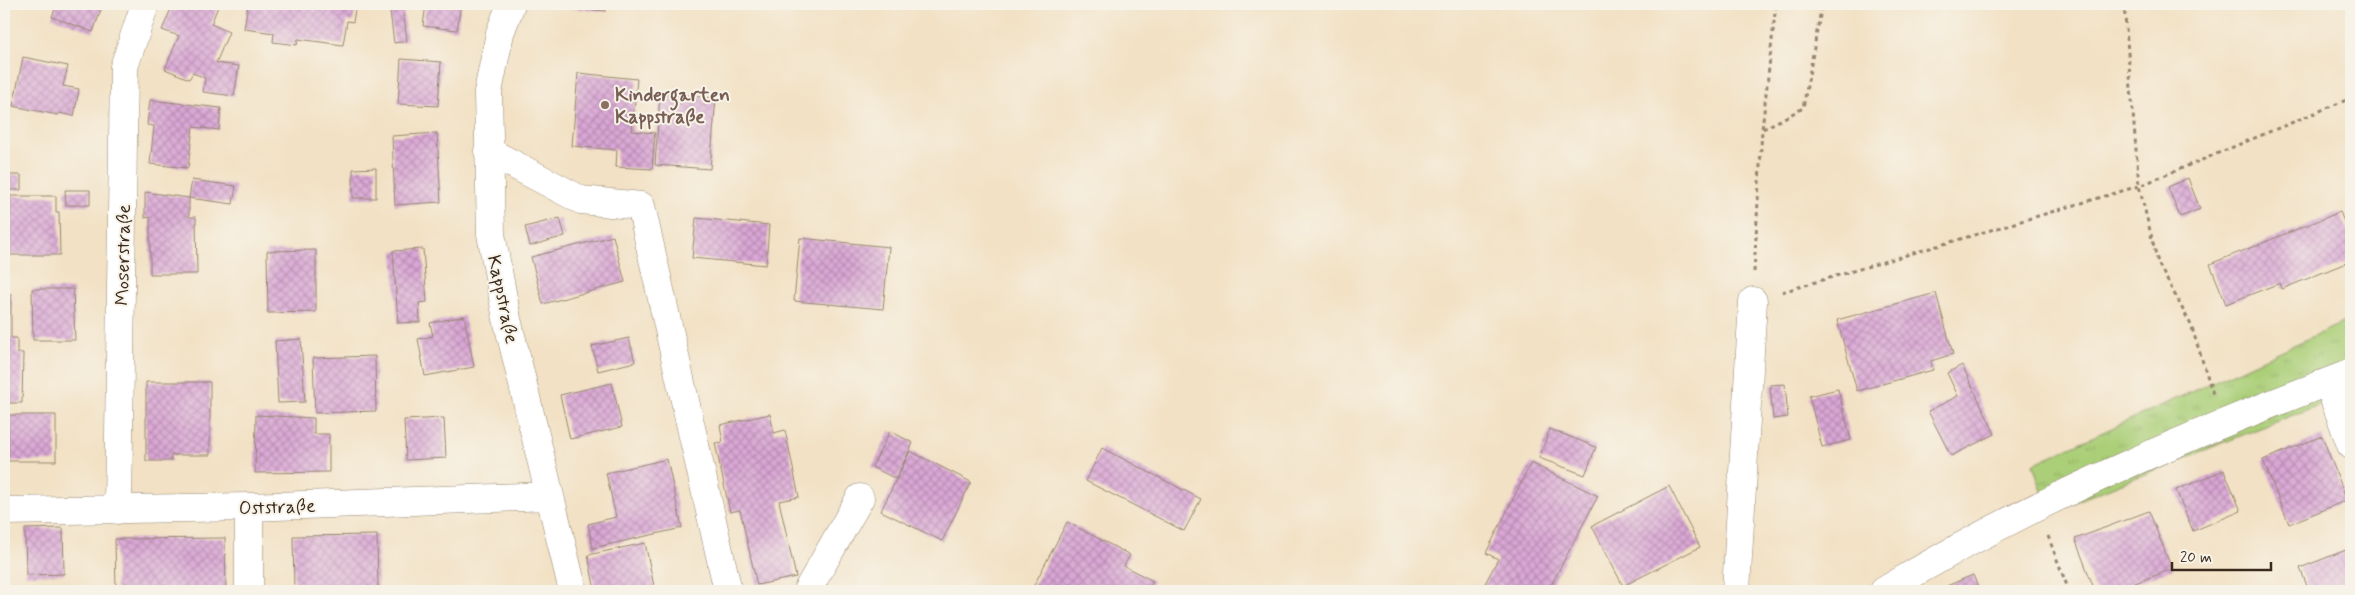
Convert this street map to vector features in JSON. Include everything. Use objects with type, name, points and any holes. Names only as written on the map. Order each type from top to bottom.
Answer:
[{"type":"street","name":"Moserstraße","points":[[118,510],[124,66],[145,4]]},
{"type":"street","name":"Kappstraße","points":[[511,4],[500,33],[488,92],[491,234],[507,320],[573,591]]},
{"type":"street","points":[[488,151],[581,200],[641,206],[728,591]]},
{"type":"street","points":[[1736,591],[1753,301]]},
{"type":"street","points":[[1884,591],[1960,547],[2037,508],[2222,422],[2339,378],[2351,445]]},
{"type":"street","name":"Oststraße","points":[[4,511],[249,507],[550,496]]},
{"type":"street","points":[[807,591],[860,498]]},
{"type":"street","points":[[249,507],[249,591]]},
{"type":"path","points":[[1776,4],[1762,130],[1753,301],[2139,186],[2351,98]]},
{"type":"path","points":[[1762,130],[1803,108],[1822,4]]},
{"type":"path","points":[[2124,4],[2139,186],[2158,263],[2190,325],[2222,422]]},
{"type":"path","points":[[2037,508],[2069,591]]},
{"type":"green space","points":[[2351,319],[2351,392],[2049,512],[2033,464]]},
{"type":"building","points":[[57,4],[103,4],[93,32],[52,17]]},
{"type":"building","points":[[173,4],[219,4],[211,24],[229,32],[216,63],[239,66],[234,96],[203,92],[205,78],[193,73],[189,79],[165,69],[179,36],[162,30]]},
{"type":"building","points":[[248,4],[356,4],[353,22],[347,21],[343,45],[298,39],[297,45],[273,42],[274,33],[244,29]]},
{"type":"building","points":[[426,4],[461,4],[457,30],[423,26]]},
{"type":"building","points":[[571,4],[606,4],[606,11],[571,8]]},
{"type":"building","points":[[403,9],[407,41],[394,43],[390,11]]},
{"type":"building","points":[[23,57],[68,66],[63,86],[79,89],[74,116],[59,113],[58,115],[13,106]]},
{"type":"building","points":[[401,59],[441,62],[438,106],[398,104]]},
{"type":"building","name":"Kindergarten Kappstraße","points":[[578,73],[637,79],[632,131],[655,133],[652,169],[616,167],[617,150],[572,146]]},
{"type":"building","points":[[660,94],[716,98],[710,169],[655,165]]},
{"type":"building","points":[[150,100],[221,108],[219,130],[193,127],[188,168],[150,164],[154,126],[147,125]]},
{"type":"building","points":[[437,133],[441,202],[395,205],[392,136]]},
{"type":"building","points":[[376,168],[376,198],[353,198],[353,169]]},
{"type":"building","points":[[4,175],[21,175],[21,190],[4,190]]},
{"type":"building","points":[[2188,178],[2200,209],[2180,217],[2168,187]]},
{"type":"building","points":[[192,180],[236,186],[233,204],[189,198]]},
{"type":"building","points":[[65,190],[90,190],[90,205],[66,205]]},
{"type":"building","points":[[145,192],[189,198],[189,217],[196,217],[197,274],[150,274],[150,217],[145,218]]},
{"type":"building","points":[[10,196],[56,196],[56,212],[59,212],[60,255],[7,255],[6,216],[10,216]]},
{"type":"building","points":[[2340,212],[2351,238],[2351,261],[2282,289],[2280,283],[2226,304],[2210,264]]},
{"type":"building","points":[[560,218],[565,236],[530,246],[525,227]]},
{"type":"building","points":[[696,218],[769,225],[766,265],[692,258]]},
{"type":"building","points":[[613,236],[625,282],[543,304],[531,257]]},
{"type":"building","points":[[800,238],[889,247],[883,309],[794,301]]},
{"type":"building","points":[[423,249],[427,302],[419,303],[420,322],[398,323],[393,251]]},
{"type":"building","points":[[316,250],[316,312],[268,313],[267,251]]},
{"type":"building","points":[[32,289],[73,289],[75,340],[33,340]]},
{"type":"building","points":[[1936,293],[1953,354],[1931,361],[1933,370],[1857,391],[1837,320]]},
{"type":"building","points":[[4,294],[11,294],[11,338],[17,338],[17,353],[23,353],[22,403],[4,403]]},
{"type":"building","points":[[464,316],[474,367],[425,376],[418,339],[433,336],[430,323]]},
{"type":"building","points":[[629,338],[635,362],[598,371],[592,346]]},
{"type":"building","points":[[301,339],[305,402],[278,403],[275,341]]},
{"type":"building","points":[[375,356],[376,411],[315,413],[313,358]]},
{"type":"building","points":[[1962,365],[1995,434],[1951,456],[1928,411],[1958,396],[1947,373]]},
{"type":"building","points":[[146,382],[210,382],[210,455],[171,455],[171,461],[146,461]]},
{"type":"building","points":[[612,383],[622,427],[570,439],[560,395]]},
{"type":"building","points":[[1785,384],[1788,417],[1773,419],[1770,385]]},
{"type":"building","points":[[1838,389],[1851,440],[1822,447],[1809,396]]},
{"type":"building","points":[[770,414],[774,433],[785,430],[799,497],[779,501],[796,577],[757,585],[740,510],[730,512],[715,443],[723,442],[720,425]]},
{"type":"building","points":[[8,415],[56,415],[56,461],[8,461]]},
{"type":"building","points":[[256,415],[314,418],[314,434],[329,434],[329,472],[255,473]]},
{"type":"building","points":[[444,418],[446,458],[406,460],[404,420]]},
{"type":"building","points":[[1550,429],[1596,447],[1585,475],[1539,458]]},
{"type":"building","points":[[890,431],[913,443],[896,479],[872,467]]},
{"type":"building","points":[[2322,436],[2347,500],[2289,524],[2263,460]]},
{"type":"building","points":[[1102,448],[1201,499],[1184,531],[1086,481]]},
{"type":"building","points":[[910,451],[971,482],[942,541],[881,511]]},
{"type":"building","points":[[667,459],[682,528],[593,548],[588,524],[616,517],[606,473]]},
{"type":"building","points":[[1531,463],[1598,496],[1548,591],[1481,591],[1498,559],[1486,553]]},
{"type":"building","points":[[2224,470],[2241,511],[2193,531],[2176,490]]},
{"type":"building","points":[[1669,486],[1700,547],[1623,586],[1592,526]]},
{"type":"building","points":[[2149,511],[2172,569],[2114,591],[2095,591],[2075,539]]},
{"type":"building","points":[[1067,522],[1130,555],[1124,566],[1153,581],[1148,591],[1031,591]]},
{"type":"building","points":[[63,528],[64,574],[26,575],[25,529]]},
{"type":"building","points":[[377,535],[378,591],[294,591],[293,536]]},
{"type":"building","points":[[225,538],[226,591],[116,591],[115,539]]},
{"type":"building","points":[[645,543],[655,591],[595,591],[588,555]]},
{"type":"building","points":[[2351,548],[2351,591],[2309,591],[2300,568]]},
{"type":"building","points":[[1973,575],[1980,591],[1935,591]]},
{"type":"place","name":"Kindergarten Kappstraße","points":[[605,105]]}]
